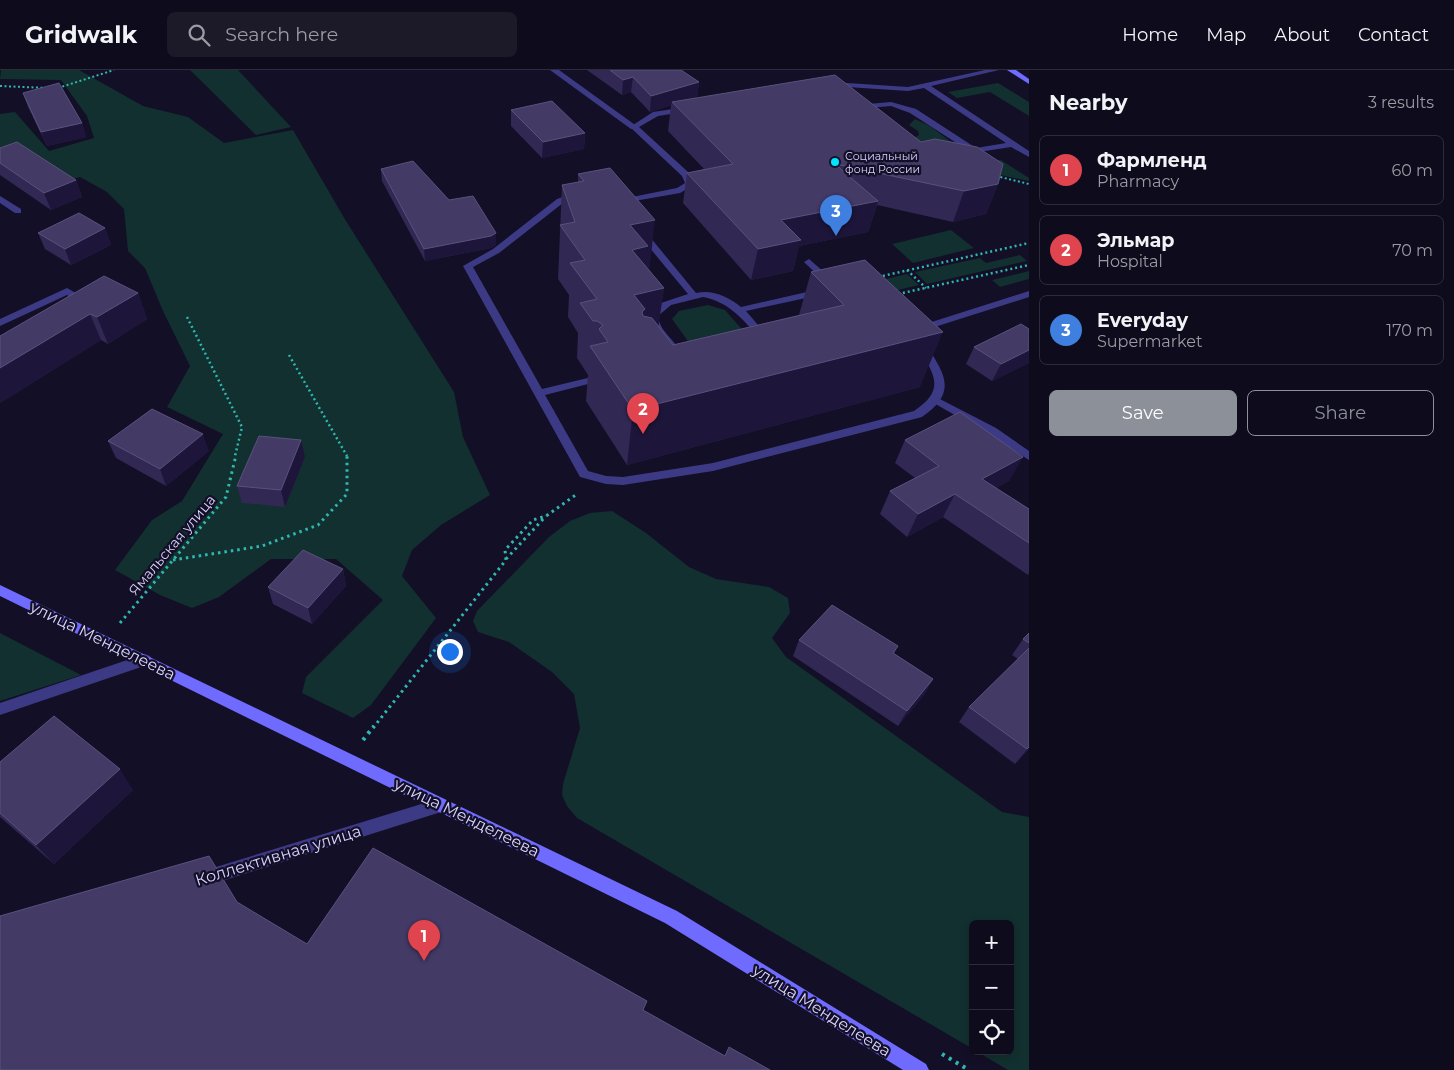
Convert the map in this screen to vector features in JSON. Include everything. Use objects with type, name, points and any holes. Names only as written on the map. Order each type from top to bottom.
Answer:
[{"type":"main road","points":[[1011,70],[1029,82]]},
{"type":"main road","name":"улица Менделеева","points":[[0,590],[671,917],[919,1070]]},
{"type":"street","points":[[554,70],[634,127],[685,174],[689,180],[689,184],[680,190],[616,203]]},
{"type":"street","points":[[826,84],[908,89],[995,70]]},
{"type":"street","points":[[926,86],[1029,155]]},
{"type":"street","points":[[853,107],[891,104],[913,111],[975,151],[1013,144]]},
{"type":"street","points":[[634,127],[656,114],[692,108]]},
{"type":"street","points":[[590,193],[560,201],[496,251],[468,266],[584,474],[600,478],[623,481],[728,464],[918,414],[936,400],[941,382],[937,368],[909,332],[1029,294]]},
{"type":"street","points":[[0,199],[18,211]]},
{"type":"street","points":[[634,224],[694,296]]},
{"type":"street","points":[[739,310],[837,288],[809,262]]},
{"type":"street","points":[[0,323],[68,291],[83,300],[66,309]]},
{"type":"street","points":[[703,294],[720,297],[733,303],[766,340],[767,346],[760,356],[716,368],[699,368],[677,360],[655,325],[653,316],[659,307],[666,303],[694,296],[703,294]]},
{"type":"street","points":[[538,393],[592,380]]},
{"type":"street","points":[[936,400],[992,431],[1029,456]]},
{"type":"street","points":[[0,708],[145,660]]},
{"type":"street","name":"Коллективная улица","points":[[190,882],[441,805]]},
{"type":"path","points":[[57,88],[114,70]]},
{"type":"path","points":[[0,86],[47,88]]},
{"type":"path","points":[[835,286],[1029,243]]},
{"type":"path","points":[[898,294],[1029,265]]},
{"type":"path","points":[[907,270],[926,288]]},
{"type":"path","name":"Ямальская улица","points":[[105,640],[226,497],[242,427],[187,316]]},
{"type":"path","points":[[173,560],[262,546],[318,525],[347,494],[347,454],[289,356]]},
{"type":"path","points":[[363,740],[506,560],[546,516],[600,478]]},
{"type":"path","points":[[506,560],[505,550],[533,520],[546,516]]},
{"type":"green space","points":[[1,70],[79,70],[143,106],[188,117],[224,143],[293,130],[346,221],[454,392],[463,437],[490,495],[441,525],[412,550],[402,576],[436,618],[371,705],[353,718],[302,693],[306,677],[383,600],[336,559],[271,559],[219,597],[192,608],[160,595],[115,570],[152,520],[182,501],[223,434],[167,407],[190,366],[163,311],[145,268],[128,251],[124,209],[107,192],[80,177],[26,193],[0,160],[0,114],[15,112],[49,151],[94,138],[87,116],[61,80],[0,79]]},
{"type":"green space","points":[[190,70],[238,70],[291,127],[256,135]]},
{"type":"green space","points":[[998,83],[1029,102],[1029,116],[990,92],[957,98],[948,92]]},
{"type":"green space","points":[[915,119],[930,126],[955,145],[925,151],[914,138],[919,135],[918,131],[909,125]]},
{"type":"green space","points":[[1001,160],[1029,178],[1029,181],[971,169],[967,166]]},
{"type":"green space","points":[[951,230],[974,248],[913,263],[892,244]]},
{"type":"green space","points":[[1020,255],[1027,261],[927,284],[915,272],[980,258],[986,263]]},
{"type":"green space","points":[[1029,271],[1029,279],[1000,287],[992,280]]},
{"type":"green space","points":[[907,274],[919,285],[877,295],[865,284]]},
{"type":"green space","points":[[708,305],[725,310],[747,335],[695,351],[672,319],[679,311]]},
{"type":"green space","points":[[612,511],[646,533],[689,567],[716,579],[769,587],[788,598],[790,613],[772,638],[786,657],[1002,812],[1029,817],[1029,1070],[1008,1070],[983,1055],[1014,1055],[1014,920],[969,920],[969,1047],[577,818],[567,806],[562,795],[563,784],[580,728],[574,694],[552,672],[509,642],[478,632],[473,621],[477,611],[549,537],[570,521],[590,513]]},
{"type":"green space","points":[[0,633],[81,675],[0,701]]},
{"type":"building","points":[[610,70],[681,70],[699,82],[651,96],[633,77],[623,80]]},
{"type":"building","points":[[835,75],[921,142],[935,139],[977,147],[1003,164],[998,184],[964,191],[835,164],[878,201],[781,220],[801,240],[758,249],[687,173],[733,164],[672,102]]},
{"type":"building","points":[[59,83],[82,123],[41,132],[23,93]]},
{"type":"building","points":[[552,101],[585,133],[543,142],[511,110]]},
{"type":"building","points":[[17,142],[76,180],[44,193],[0,163],[0,148]]},
{"type":"building","points":[[413,161],[449,200],[473,196],[496,233],[491,236],[424,249],[381,169]]},
{"type":"building","points":[[610,168],[655,220],[630,225],[648,246],[632,250],[664,288],[634,295],[645,309],[642,312],[643,316],[652,318],[673,345],[844,305],[811,272],[865,260],[943,332],[633,410],[590,346],[608,342],[599,329],[603,325],[593,321],[580,303],[597,299],[570,263],[585,260],[560,225],[575,222],[562,185],[584,181],[578,174]]},
{"type":"building","points":[[79,213],[105,228],[65,249],[38,233]]},
{"type":"building","points":[[104,276],[138,293],[97,317],[90,314],[0,368],[0,336]]},
{"type":"building","points":[[1021,324],[1029,329],[1029,350],[1001,364],[974,347]]},
{"type":"building","points":[[152,409],[203,434],[160,469],[108,441]]},
{"type":"building","points":[[960,412],[1023,457],[982,479],[1029,509],[1029,543],[955,494],[918,514],[890,491],[939,466],[905,440]]},
{"type":"building","points":[[259,436],[301,440],[281,490],[237,486]]},
{"type":"building","points":[[303,550],[343,569],[308,608],[268,587]]},
{"type":"building","points":[[832,605],[898,646],[893,653],[933,679],[907,711],[799,640]]},
{"type":"building","points":[[1029,633],[1029,643],[1023,639]]},
{"type":"building","points":[[1029,648],[1029,747],[1027,749],[969,707]]},
{"type":"building","points":[[54,716],[120,769],[36,845],[0,813],[0,762]]},
{"type":"building","points":[[373,848],[647,1001],[643,1010],[725,1056],[729,1047],[770,1070],[0,1070],[0,916],[209,856],[237,902],[307,944]]},
{"type":"place","name":"Социальный фонд России","points":[[835,162]]},
{"type":"place","name":"Everyday","points":[[836,236]]},
{"type":"place","name":"Эльмар","points":[[643,434]]},
{"type":"place","name":"Фармленд","points":[[424,961]]}]
